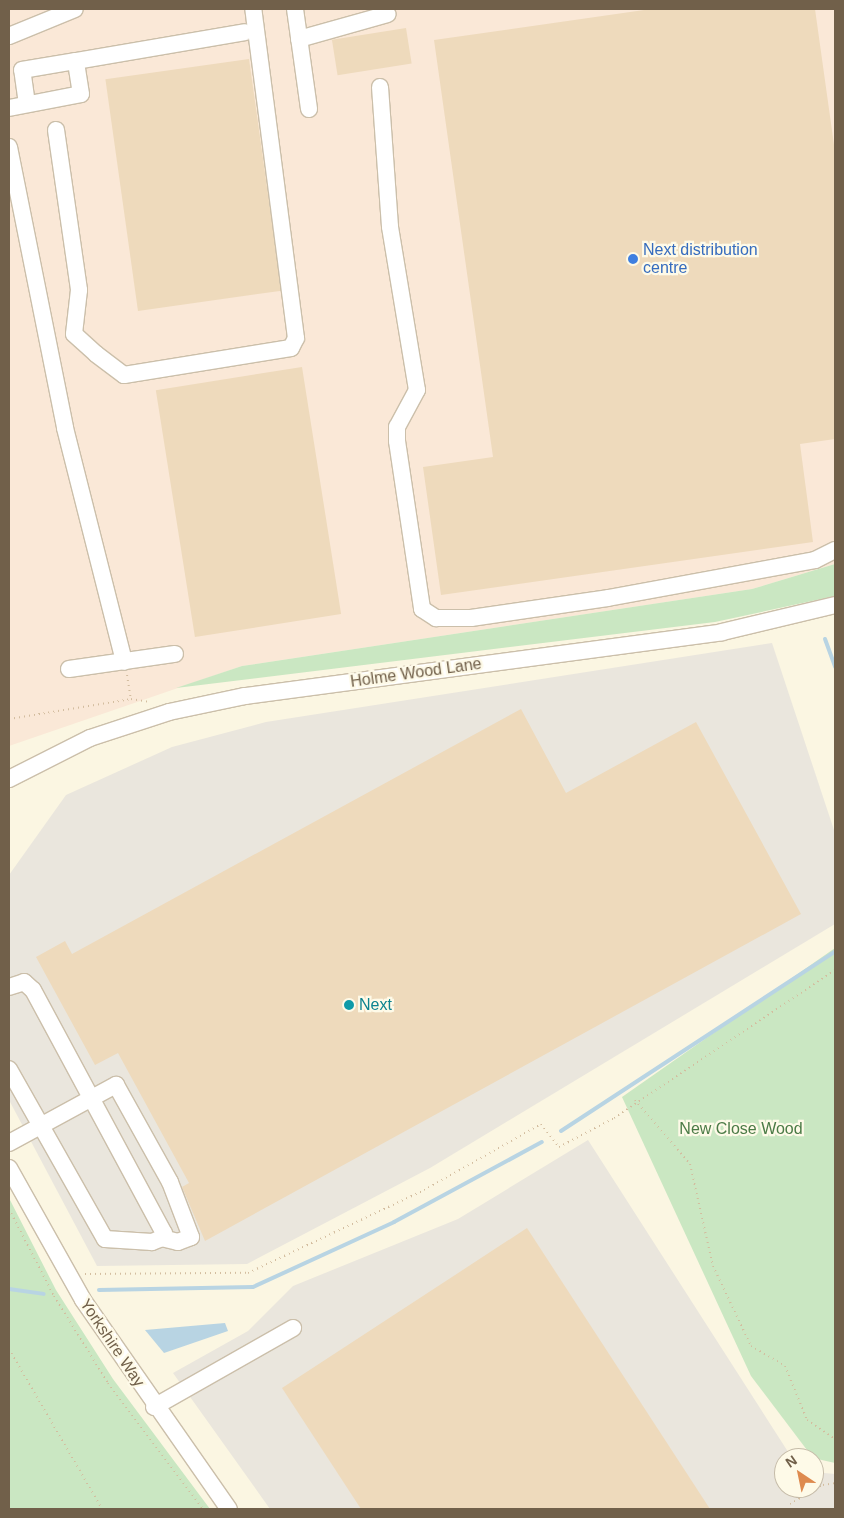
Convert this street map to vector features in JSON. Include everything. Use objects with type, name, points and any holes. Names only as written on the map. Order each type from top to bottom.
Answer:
[{"type":"street","points":[[9,36],[75,9]]},
{"type":"street","points":[[56,130],[80,290],[74,334],[96,354],[124,375],[290,348],[296,338],[252,9]]},
{"type":"street","points":[[295,9],[308,109]]},
{"type":"street","points":[[299,39],[388,14]]},
{"type":"street","points":[[27,104],[22,70],[245,32]]},
{"type":"street","points":[[9,108],[81,94],[76,61]]},
{"type":"street","points":[[380,87],[390,227],[416,390],[397,427],[397,441],[422,609],[436,618],[471,618],[709,582],[815,560],[835,550]]},
{"type":"street","points":[[9,147],[65,428],[124,662]]},
{"type":"street","name":"Holme Wood Lane","points":[[9,779],[90,738],[169,712],[245,696],[722,632],[834,610]]},
{"type":"street","points":[[68,669],[175,654]]},
{"type":"street","points":[[9,987],[24,982],[33,990],[164,1233],[162,1238]]},
{"type":"street","points":[[9,1069],[40,1128],[105,1239],[152,1242],[162,1238],[178,1242],[191,1239],[170,1182],[116,1086],[40,1128],[9,1143]]},
{"type":"street","name":"Yorkshire Way","points":[[9,1168],[71,1281],[154,1407],[229,1509]]},
{"type":"street","points":[[154,1407],[293,1328]]},
{"type":"path","points":[[124,662],[132,699]]},
{"type":"path","points":[[9,719],[132,699],[164,704],[169,712]]},
{"type":"path","points":[[71,1281],[85,1274],[248,1273],[424,1190],[541,1124],[559,1147],[614,1118],[635,1100],[835,970]]},
{"type":"path","points":[[635,1100],[690,1164],[713,1266],[751,1346],[785,1366],[807,1420],[835,1439]]},
{"type":"path","points":[[9,1209],[54,1296],[108,1383],[203,1509]]},
{"type":"path","points":[[9,1349],[102,1509]]},
{"type":"path","points":[[790,1504],[823,1485],[835,1483]]},
{"type":"shaded area","points":[[9,9],[835,9],[835,564],[752,589],[242,666],[9,746]]},
{"type":"shaded area","points":[[772,643],[835,833],[835,924],[430,1168],[247,1264],[97,1266],[9,1100],[9,875],[66,795],[172,747],[266,722]]},
{"type":"shaded area","points":[[588,1140],[786,1448],[774,1448],[774,1498],[824,1498],[824,1473],[835,1474],[835,1509],[270,1509],[173,1373],[248,1331],[293,1286],[458,1219]]},
{"type":"green space","points":[[835,564],[835,596],[715,622],[176,688],[242,666],[752,589]]},
{"type":"green space","name":"New Close Wood","points":[[835,948],[835,1463],[824,1460],[824,1448],[805,1448],[751,1376],[622,1097]]},
{"type":"green space","points":[[9,1198],[56,1290],[113,1379],[210,1509],[9,1509]]},
{"type":"water","points":[[225,1323],[228,1331],[164,1353],[145,1330]]},
{"type":"building","points":[[651,9],[815,9],[835,152],[835,439],[800,444],[813,542],[441,595],[423,467],[493,457],[434,40]]},
{"type":"building","points":[[406,28],[412,64],[338,75],[332,40]]},
{"type":"building","points":[[249,59],[282,291],[138,311],[105,79]]},
{"type":"building","points":[[302,367],[341,614],[195,637],[156,390]]},
{"type":"building","name":"Next","points":[[521,709],[566,793],[696,722],[801,914],[205,1241],[182,1187],[189,1183],[118,1053],[95,1065],[36,957],[65,941],[72,954]]},
{"type":"building","points":[[527,1228],[710,1509],[361,1509],[282,1388]]},
{"type":"waterway","points":[[825,639],[835,667]]},
{"type":"waterway","points":[[561,1131],[835,952]]},
{"type":"waterway","points":[[99,1290],[253,1287],[394,1222],[542,1142]]},
{"type":"waterway","points":[[9,1289],[44,1294]]},
{"type":"place","name":"Next distribution centre","points":[[633,259]]},
{"type":"place","name":"Next","points":[[349,1005]]}]
